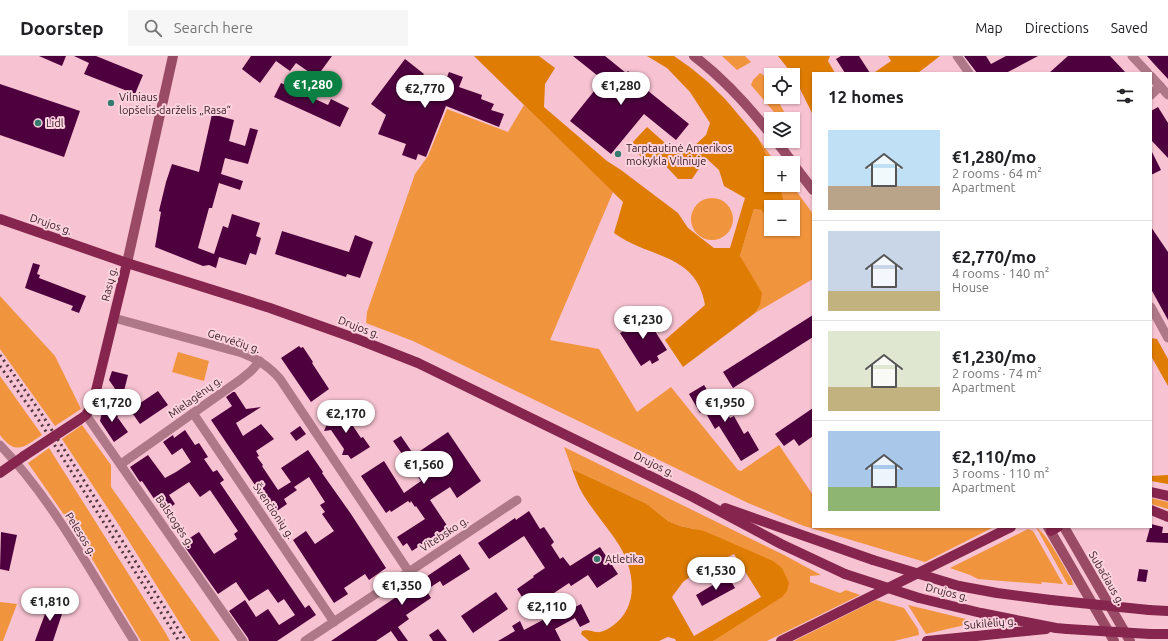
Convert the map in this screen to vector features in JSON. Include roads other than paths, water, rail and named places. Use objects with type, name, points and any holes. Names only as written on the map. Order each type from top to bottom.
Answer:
[{"type":"main road","name":"Rasų g.","points":[[83,417],[93,403],[127,263],[173,56]]},
{"type":"main road","points":[[694,56],[718,75],[764,127]]},
{"type":"main road","points":[[705,56],[718,75]]},
{"type":"main road","points":[[781,148],[788,156]]},
{"type":"main road","points":[[800,172],[812,189]]},
{"type":"main road","name":"Drujos g.","points":[[0,219],[127,263],[270,308],[357,339],[418,363],[693,497],[781,544],[845,574],[919,598],[981,613],[1056,628],[1168,634]]},
{"type":"main road","points":[[0,473],[83,417]]},
{"type":"main road","points":[[1152,492],[1168,496]]},
{"type":"main road","name":"Drujos g.","points":[[693,497],[873,560],[959,586],[997,593],[1051,600],[1168,611]]},
{"type":"main road","points":[[1152,510],[1168,517]]},
{"type":"main road","points":[[780,641],[1009,528]]},
{"type":"main road","points":[[1052,528],[1114,641]]},
{"type":"main road","name":"Subačiaus g.","points":[[1065,528],[1130,641]]},
{"type":"main road","name":"Sukilėlių g.","points":[[927,641],[1056,628]]},
{"type":"street","points":[[957,56],[968,72]]},
{"type":"street","points":[[1132,56],[1147,72]]},
{"type":"street","points":[[1152,77],[1168,95]]},
{"type":"street","points":[[1152,94],[1160,86]]},
{"type":"street","points":[[1152,309],[1168,338]]},
{"type":"street","name":"Gervėčių g.","points":[[114,318],[242,353],[268,366],[280,379],[409,572]]},
{"type":"street","name":"Mielagėnų g.","points":[[121,464],[246,376],[260,361]]},
{"type":"street","name":"Švenčionių g.","points":[[193,413],[334,622]]},
{"type":"street","name":"Balstogės g.","points":[[83,417],[121,464],[243,641]]},
{"type":"street","name":"Pelesos g.","points":[[0,445],[20,459],[134,641]]},
{"type":"street","name":"Vitebsko g.","points":[[305,641],[517,500]]},
{"type":"railway","points":[[0,355],[41,413],[186,641]]},
{"type":"railway","points":[[0,366],[38,419],[179,641]]},
{"type":"place","name":"Vilniaus lopšelis-darželis „Rasa“","points":[[111,103]]},
{"type":"place","name":"Lidl","points":[[38,123]]},
{"type":"place","name":"Tarptautinė Amerikos mokykla Vilniuje","points":[[618,154]]},
{"type":"place","name":"Atletika","points":[[597,559]]}]
